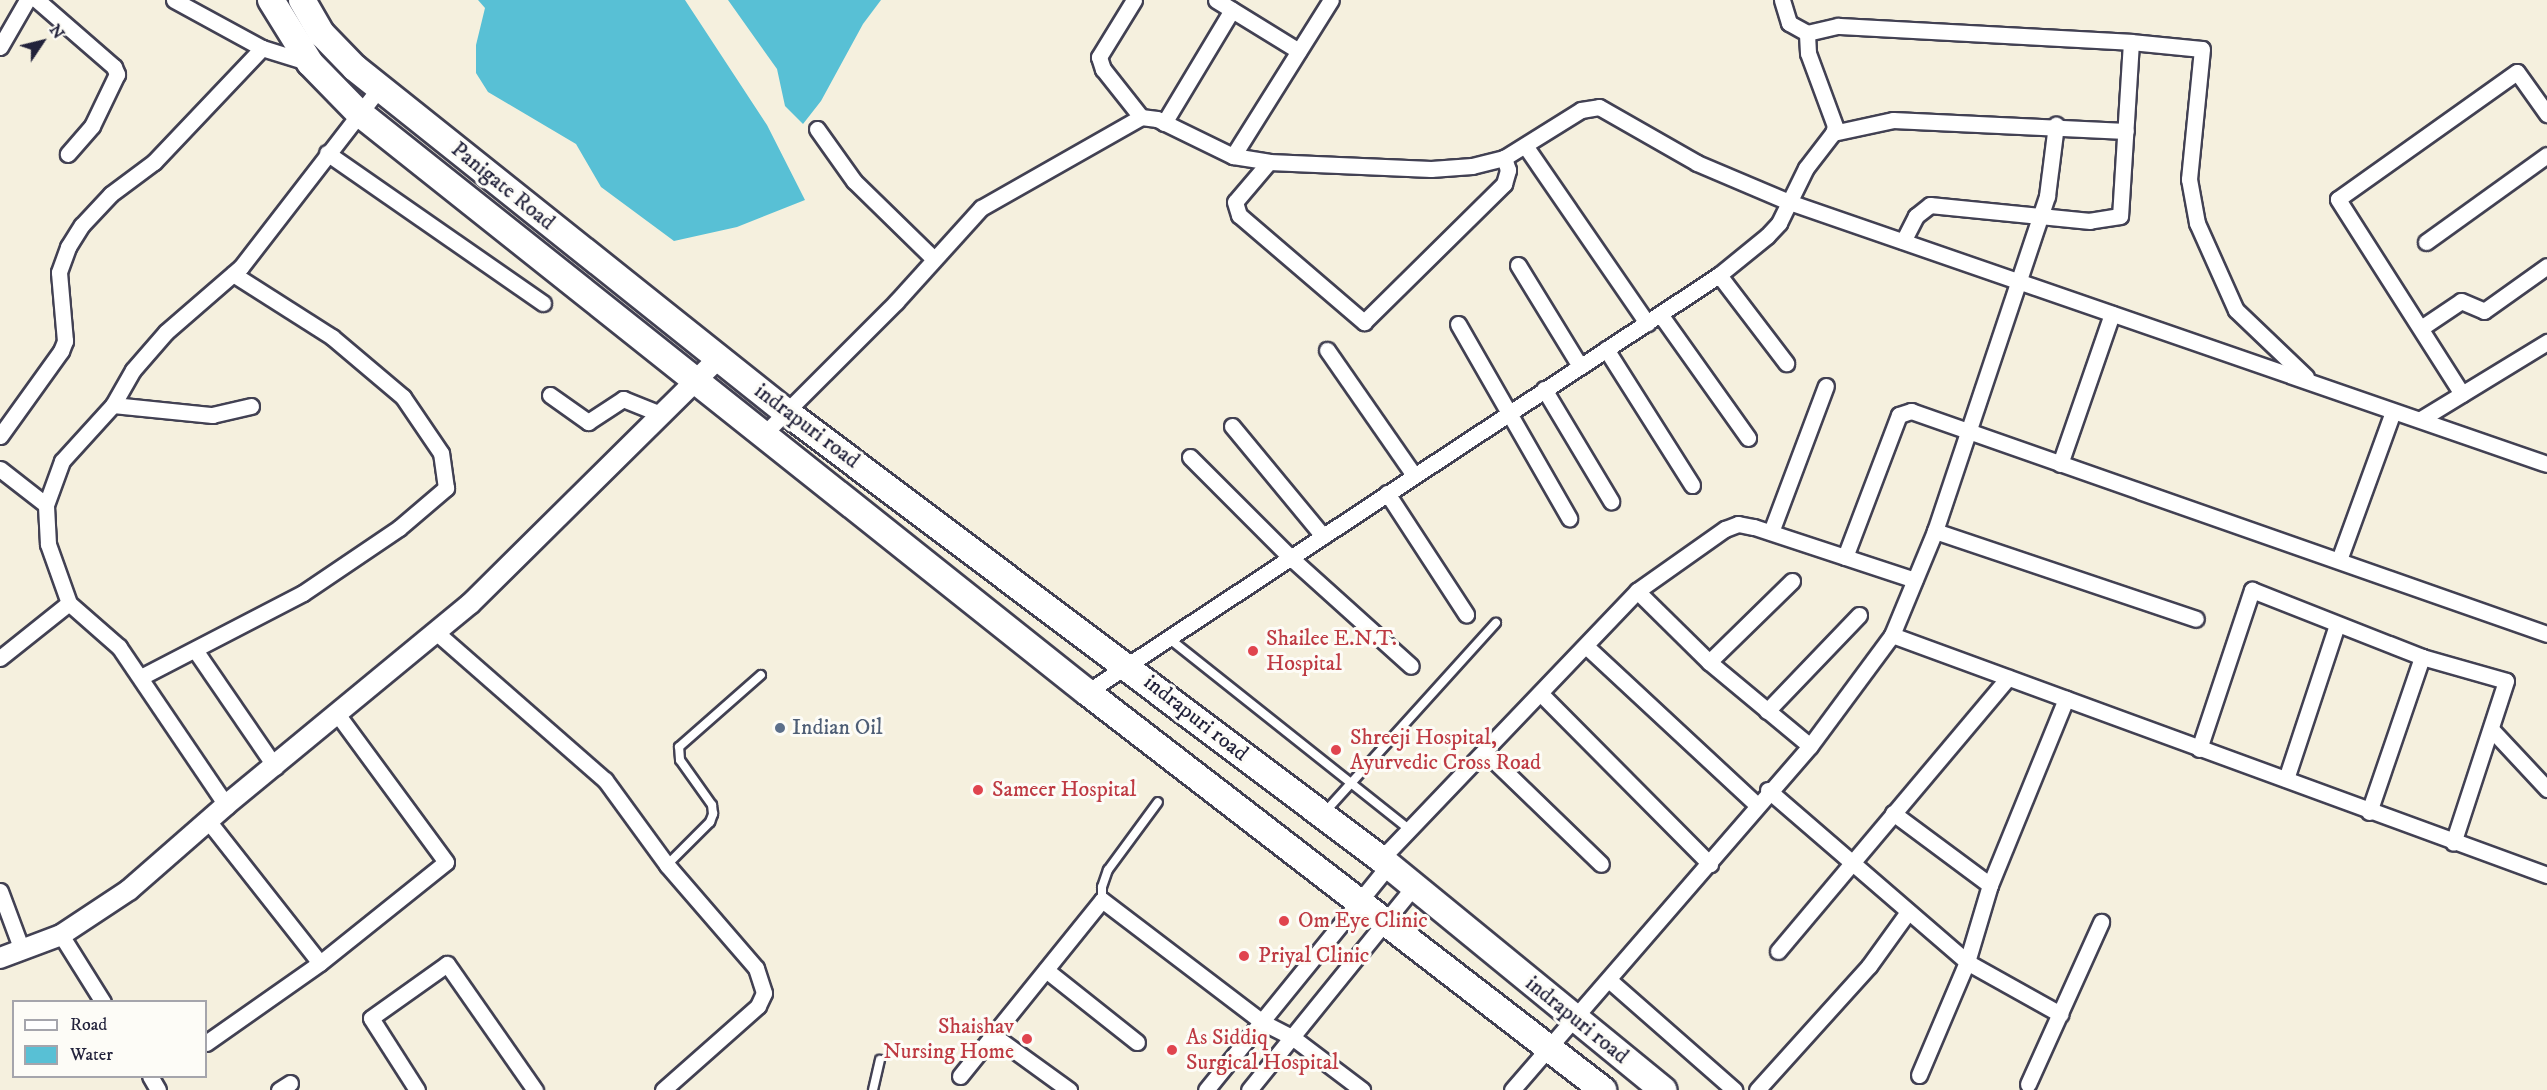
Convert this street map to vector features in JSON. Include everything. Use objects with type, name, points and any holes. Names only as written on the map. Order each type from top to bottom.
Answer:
[{"type":"main road","name":"Panigate Road","points":[[271,0],[318,71],[358,112],[696,382]]},
{"type":"main road","name":"Panigate Road","points":[[302,0],[322,34],[380,87],[719,358]]},
{"type":"main road","name":"indrapuri road","points":[[719,358],[785,411],[1129,667],[1385,862],[1663,1090]]},
{"type":"main road","name":"indrapuri road","points":[[696,382],[1087,692],[1551,1047],[1603,1090]]},
{"type":"street","points":[[174,0],[262,48],[318,71]]},
{"type":"street","points":[[1134,0],[1099,57],[1102,69],[1141,117],[1164,123],[1233,156],[1269,162],[1431,169],[1472,166],[1504,158],[1526,147],[1581,110],[1599,107],[1697,163],[1789,202],[2547,464]]},
{"type":"street","points":[[1216,0],[1299,51]]},
{"type":"street","points":[[1233,156],[1331,0]]},
{"type":"street","points":[[1782,0],[1789,23],[1807,33],[1838,26],[2131,42],[2202,49],[2189,179],[2197,223],[2236,310],[2310,381]]},
{"type":"street","points":[[0,47],[25,2],[114,67],[117,74],[92,126],[68,154]]},
{"type":"street","points":[[1164,123],[1232,10]]},
{"type":"street","points":[[1087,692],[1171,640],[1414,475],[1719,275],[1767,236],[1789,202],[1806,168],[1833,133],[1834,126],[1808,52],[1807,33]]},
{"type":"street","points":[[1903,241],[1916,216],[1930,205],[2040,214],[2090,221],[2120,216],[2131,42]]},
{"type":"street","points":[[0,436],[61,351],[65,341],[59,272],[68,247],[82,225],[111,194],[154,162],[262,48]]},
{"type":"street","points":[[2462,394],[2338,199],[2517,72],[2547,114]]},
{"type":"street","points":[[225,805],[119,647],[69,603],[48,544],[46,505],[62,461],[113,405],[133,370],[166,332],[233,274],[358,112],[380,87]]},
{"type":"street","points":[[764,434],[855,344],[964,224],[1003,192],[1141,117]]},
{"type":"street","points":[[1833,133],[1893,120],[2056,125],[2126,131]]},
{"type":"street","points":[[1512,1090],[1710,864],[1767,790],[1810,746],[1892,635],[1935,531],[2047,196],[2056,125]]},
{"type":"street","points":[[817,129],[854,181],[933,258]]},
{"type":"street","points":[[1526,147],[1653,318],[1748,438]]},
{"type":"street","points":[[327,153],[543,303]]},
{"type":"street","points":[[2426,242],[2547,155]]},
{"type":"street","points":[[1269,162],[1235,202],[1239,215],[1364,322],[1504,184],[1509,170],[1504,158]]},
{"type":"street","points":[[1518,265],[1580,366]]},
{"type":"street","points":[[2421,328],[2461,301],[2484,311],[2547,266]]},
{"type":"street","points":[[141,677],[303,593],[399,528],[446,488],[441,453],[402,397],[332,337],[233,274]]},
{"type":"street","points":[[1719,275],[1786,363]]},
{"type":"street","points":[[2060,464],[2112,314]]},
{"type":"street","points":[[1458,324],[1569,518]]},
{"type":"street","points":[[2421,419],[2547,342]]},
{"type":"street","points":[[1606,349],[1692,484]]},
{"type":"street","points":[[1327,350],[1414,475]]},
{"type":"street","points":[[0,958],[61,935],[129,890],[225,805],[275,767],[437,633],[719,358]]},
{"type":"street","points":[[1771,532],[1826,386]]},
{"type":"street","points":[[1544,390],[1611,501]]},
{"type":"street","points":[[550,395],[588,422],[623,399],[663,415]]},
{"type":"street","points":[[113,405],[212,415],[251,406]]},
{"type":"street","points":[[1845,557],[1899,415],[1911,411],[2547,634]]},
{"type":"street","points":[[2339,560],[2393,412]]},
{"type":"street","points":[[1232,426],[1323,536]]},
{"type":"street","points":[[1190,457],[1291,558],[1411,666]]},
{"type":"street","points":[[0,469],[46,505]]},
{"type":"street","points":[[1387,493],[1466,614]]},
{"type":"street","points":[[1206,1090],[1360,901],[1409,829],[1587,647],[1636,591],[1725,529],[1738,524],[1771,532],[1915,580]]},
{"type":"street","points":[[1935,531],[2196,619]]},
{"type":"street","points":[[1709,662],[1792,581]]},
{"type":"street","points":[[1636,591],[1709,662],[1810,746]]},
{"type":"street","points":[[2199,749],[2250,591],[2422,657],[2506,681],[2492,730],[2452,843]]},
{"type":"street","points":[[0,658],[69,603]]},
{"type":"street","points":[[1767,711],[1859,615]]},
{"type":"street","points":[[2286,779],[2337,625]]},
{"type":"street","points":[[437,633],[605,780],[668,865],[747,955],[762,981],[764,993],[758,1006],[663,1090]]},
{"type":"street","points":[[1892,635],[2286,779],[2452,843],[2547,875]]},
{"type":"street","points":[[1587,647],[1756,804]]},
{"type":"street","points":[[195,650],[275,767]]},
{"type":"street","points":[[2369,812],[2422,657]]},
{"type":"street","points":[[1778,951],[2008,678]]},
{"type":"street","points":[[1541,694],[1710,864]]},
{"type":"street","points":[[1919,1075],[1967,962],[1990,885],[2066,699]]},
{"type":"street","points":[[207,1042],[320,963],[446,862],[338,715]]},
{"type":"street","points":[[2492,730],[2547,789]]},
{"type":"street","points":[[1485,752],[1601,864]]},
{"type":"street","points":[[1767,790],[1967,962],[2060,1014]]},
{"type":"street","points":[[1893,813],[1990,885]]},
{"type":"street","points":[[208,822],[320,963]]},
{"type":"street","points":[[1249,1090],[1414,886]]},
{"type":"street","points":[[0,891],[22,950]]},
{"type":"street","points":[[960,1076],[1102,900],[1262,1022],[1292,1037],[1362,1090]]},
{"type":"street","points":[[1757,1090],[1869,966],[1908,912]]},
{"type":"street","points":[[2028,1084],[2101,922]]},
{"type":"street","points":[[61,935],[102,1000]]},
{"type":"street","points":[[417,1090],[371,1018],[447,964],[452,966],[535,1090]]},
{"type":"street","points":[[1046,970],[1137,1042]]},
{"type":"street","points":[[1609,980],[1734,1090]]},
{"type":"street","points":[[993,1035],[1069,1090]]},
{"type":"lane","points":[[1322,815],[1496,623]]},
{"type":"lane","points":[[1171,640],[1409,829]]},
{"type":"lane","points":[[668,865],[710,822],[713,814],[712,805],[680,760],[679,747],[761,675]]},
{"type":"lane","points":[[1102,900],[1102,887],[1108,870],[1158,802]]},
{"type":"lane","points":[[873,1090],[880,1060]]},
{"type":"water","points":[[478,0],[685,0],[767,125],[805,200],[737,227],[674,241],[601,187],[576,144],[488,92],[476,73],[476,45],[485,8]]},
{"type":"water","points":[[728,0],[881,0],[863,24],[821,101],[803,124],[785,106],[777,69]]},
{"type":"place","name":"Shailee E.N.T. Hospital","points":[[1253,651]]},
{"type":"place","name":"Indian Oil","points":[[780,728]]},
{"type":"place","name":"Shreeji Hospital, Ayurvedic Cross Road","points":[[1336,750]]},
{"type":"place","name":"Sameer Hospital","points":[[978,790]]},
{"type":"place","name":"Om Eye Clinic","points":[[1284,921]]},
{"type":"place","name":"Priyal Clinic","points":[[1244,956]]},
{"type":"place","name":"Shaishav Nursing Home","points":[[1027,1039]]},
{"type":"place","name":"As Siddiq Surgical Hospital","points":[[1172,1050]]}]
